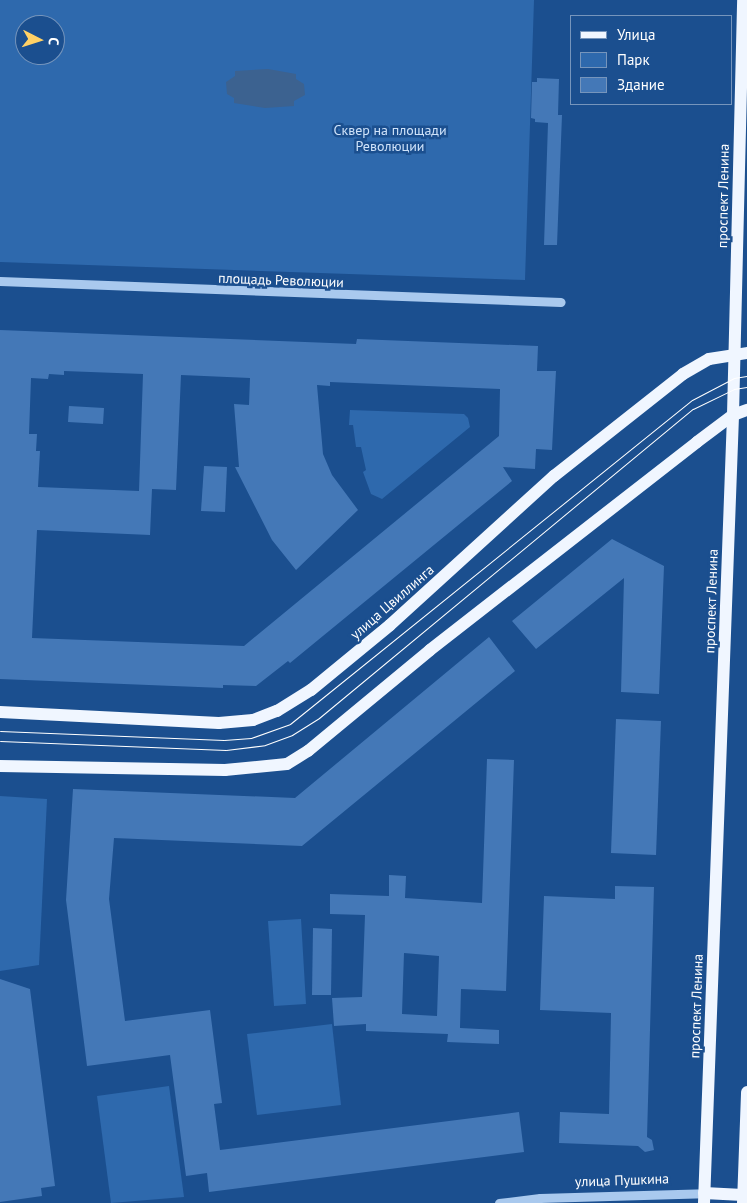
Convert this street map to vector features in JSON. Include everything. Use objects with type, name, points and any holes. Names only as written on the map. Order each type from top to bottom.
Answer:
[{"type":"main road","name":"проспект Ленина","points":[[704,1198],[733,415],[741,354],[743,0]]},
{"type":"main road","name":"улица Цвиллинга","points":[[0,712],[219,723],[253,720],[277,711],[311,690],[390,625],[540,489],[622,420],[683,374],[709,359],[741,354]]},
{"type":"main road","points":[[0,766],[224,770],[286,764],[308,751],[430,650],[733,415],[747,410]]},
{"type":"main road","points":[[744,1197],[747,1092]]},
{"type":"main road","name":"улица Пушкина","points":[[704,1198],[744,1197]]},
{"type":"street","name":"площадь Революции","points":[[0,281],[561,302]]},
{"type":"street","name":"улица Пушкина","points":[[499,1203],[540,1198],[704,1198]]},
{"type":"green space","name":"Сквер на площади Революции","points":[[0,0],[534,0],[525,280],[0,262]]},
{"type":"green space","points":[[350,410],[464,414],[468,418],[470,427],[382,499],[371,494],[363,472],[366,470],[361,447],[356,447],[353,425],[349,425]]},
{"type":"green space","points":[[0,796],[47,799],[39,965],[0,971]]},
{"type":"green space","points":[[301,919],[306,1004],[274,1006],[268,921]]},
{"type":"green space","points":[[332,1024],[341,1105],[257,1115],[247,1034]]},
{"type":"green space","points":[[169,1086],[184,1197],[111,1203],[97,1096]]},
{"type":"shaded area","points":[[268,69],[296,74],[296,79],[304,84],[305,95],[294,101],[294,106],[265,108],[234,103],[234,98],[227,94],[226,82],[235,76],[235,71]]},
{"type":"building","points":[[537,78],[559,79],[558,115],[562,115],[557,245],[544,245],[548,123],[535,122],[535,119],[531,118],[532,82],[537,82]]},
{"type":"building","points":[[0,330],[356,344],[357,339],[538,346],[537,371],[556,371],[552,450],[536,449],[535,469],[503,467],[512,481],[290,663],[288,661],[256,686],[223,685],[223,688],[0,679]],"holes":[[[64,371],[143,374],[139,491],[38,487],[40,451],[36,451],[37,434],[29,434],[31,378],[48,379],[49,374],[64,375]],[[181,375],[250,378],[249,405],[234,404],[239,467],[235,467],[272,540],[296,570],[358,510],[332,475],[323,454],[317,385],[330,386],[330,382],[500,389],[499,436],[244,646],[32,638],[37,530],[150,535],[152,489],[176,490]]]},
{"type":"building","points":[[69,406],[104,408],[103,424],[68,422]]},
{"type":"building","points":[[204,466],[227,467],[225,512],[201,511]]},
{"type":"building","points":[[612,539],[664,566],[659,694],[621,692],[624,578],[536,649],[512,621]]},
{"type":"building","points":[[489,637],[515,671],[302,846],[114,838],[109,899],[125,1021],[210,1010],[222,1103],[214,1104],[220,1150],[519,1112],[524,1152],[209,1192],[207,1173],[186,1176],[170,1055],[87,1066],[66,900],[73,789],[295,798]]},
{"type":"building","points":[[616,719],[661,721],[656,855],[611,853]]},
{"type":"building","points":[[487,759],[514,760],[506,991],[461,989],[460,1028],[499,1030],[499,1044],[447,1042],[448,1034],[366,1031],[366,1024],[334,1026],[332,998],[362,997],[365,915],[330,914],[330,894],[389,896],[389,875],[406,876],[405,898],[482,903]],"holes":[[[404,953],[439,956],[437,1016],[402,1014]]]},
{"type":"building","points":[[615,886],[654,887],[647,1137],[652,1140],[654,1150],[645,1152],[638,1146],[559,1143],[560,1112],[609,1114],[611,1013],[540,1010],[544,896],[615,899]]},
{"type":"building","points":[[313,928],[332,929],[331,995],[312,995]]},
{"type":"building","points":[[0,979],[30,989],[55,1186],[41,1188],[42,1196],[0,1202]]},
{"type":"tram line","points":[[0,731],[224,740],[251,738],[290,724],[692,400],[734,378],[747,376]]},
{"type":"tram line","points":[[0,741],[226,750],[265,745],[292,735],[319,718],[693,409],[734,389],[747,387]]}]
